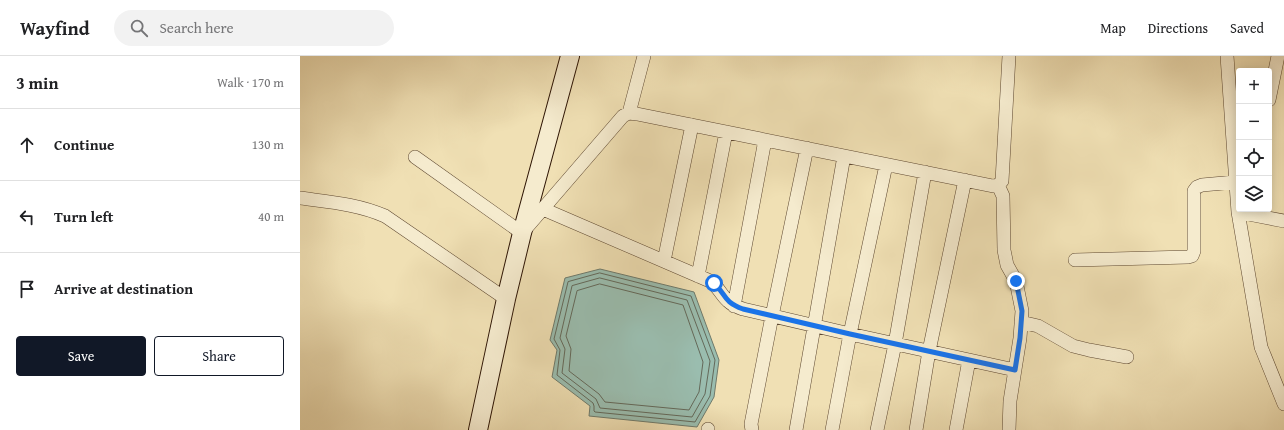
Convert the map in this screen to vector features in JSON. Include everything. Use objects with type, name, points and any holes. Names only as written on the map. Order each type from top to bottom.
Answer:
[{"type":"street","points":[[478,430],[506,299],[522,233],[570,56]]},
{"type":"street","points":[[629,113],[644,56]]},
{"type":"street","points":[[522,233],[624,116],[629,113],[993,186],[998,185],[1002,181],[1009,56]]},
{"type":"street","points":[[1227,56],[1236,185]]},
{"type":"street","points":[[1272,85],[1278,56]]},
{"type":"street","points":[[664,261],[692,125]]},
{"type":"street","points":[[698,276],[726,132]]},
{"type":"street","points":[[734,306],[765,140]]},
{"type":"street","points":[[752,430],[751,424],[772,316],[807,148]]},
{"type":"street","points":[[796,430],[844,156]]},
{"type":"street","points":[[415,157],[522,233]]},
{"type":"street","points":[[832,430],[850,334],[886,165]]},
{"type":"street","points":[[877,430],[895,344],[925,172]]},
{"type":"street","points":[[916,430],[929,351],[964,180]]},
{"type":"street","points":[[1075,260],[1192,256],[1194,251],[1194,191],[1197,187],[1202,185],[1235,182]]},
{"type":"street","points":[[998,185],[1003,196],[1004,250],[1007,265],[1016,281],[1022,311],[1020,338],[1010,401],[1009,430]]},
{"type":"street","points":[[300,198],[358,206],[385,216],[506,299]]},
{"type":"street","points":[[543,209],[714,283],[728,301],[734,306],[814,326],[1015,370]]},
{"type":"street","points":[[1244,212],[1261,347],[1283,399]]},
{"type":"street","points":[[1248,212],[1284,221]]},
{"type":"street","points":[[1022,322],[1038,326],[1073,346],[1126,356]]},
{"type":"street","points":[[956,430],[969,360]]},
{"type":"water","points":[[600,269],[694,292],[719,360],[714,397],[697,427],[589,416],[590,406],[552,377],[557,350],[550,340],[565,278]]},
{"type":"route","points":[[714,283],[728,301],[734,306],[743,309],[1015,370],[1022,311],[1016,281]]}]
